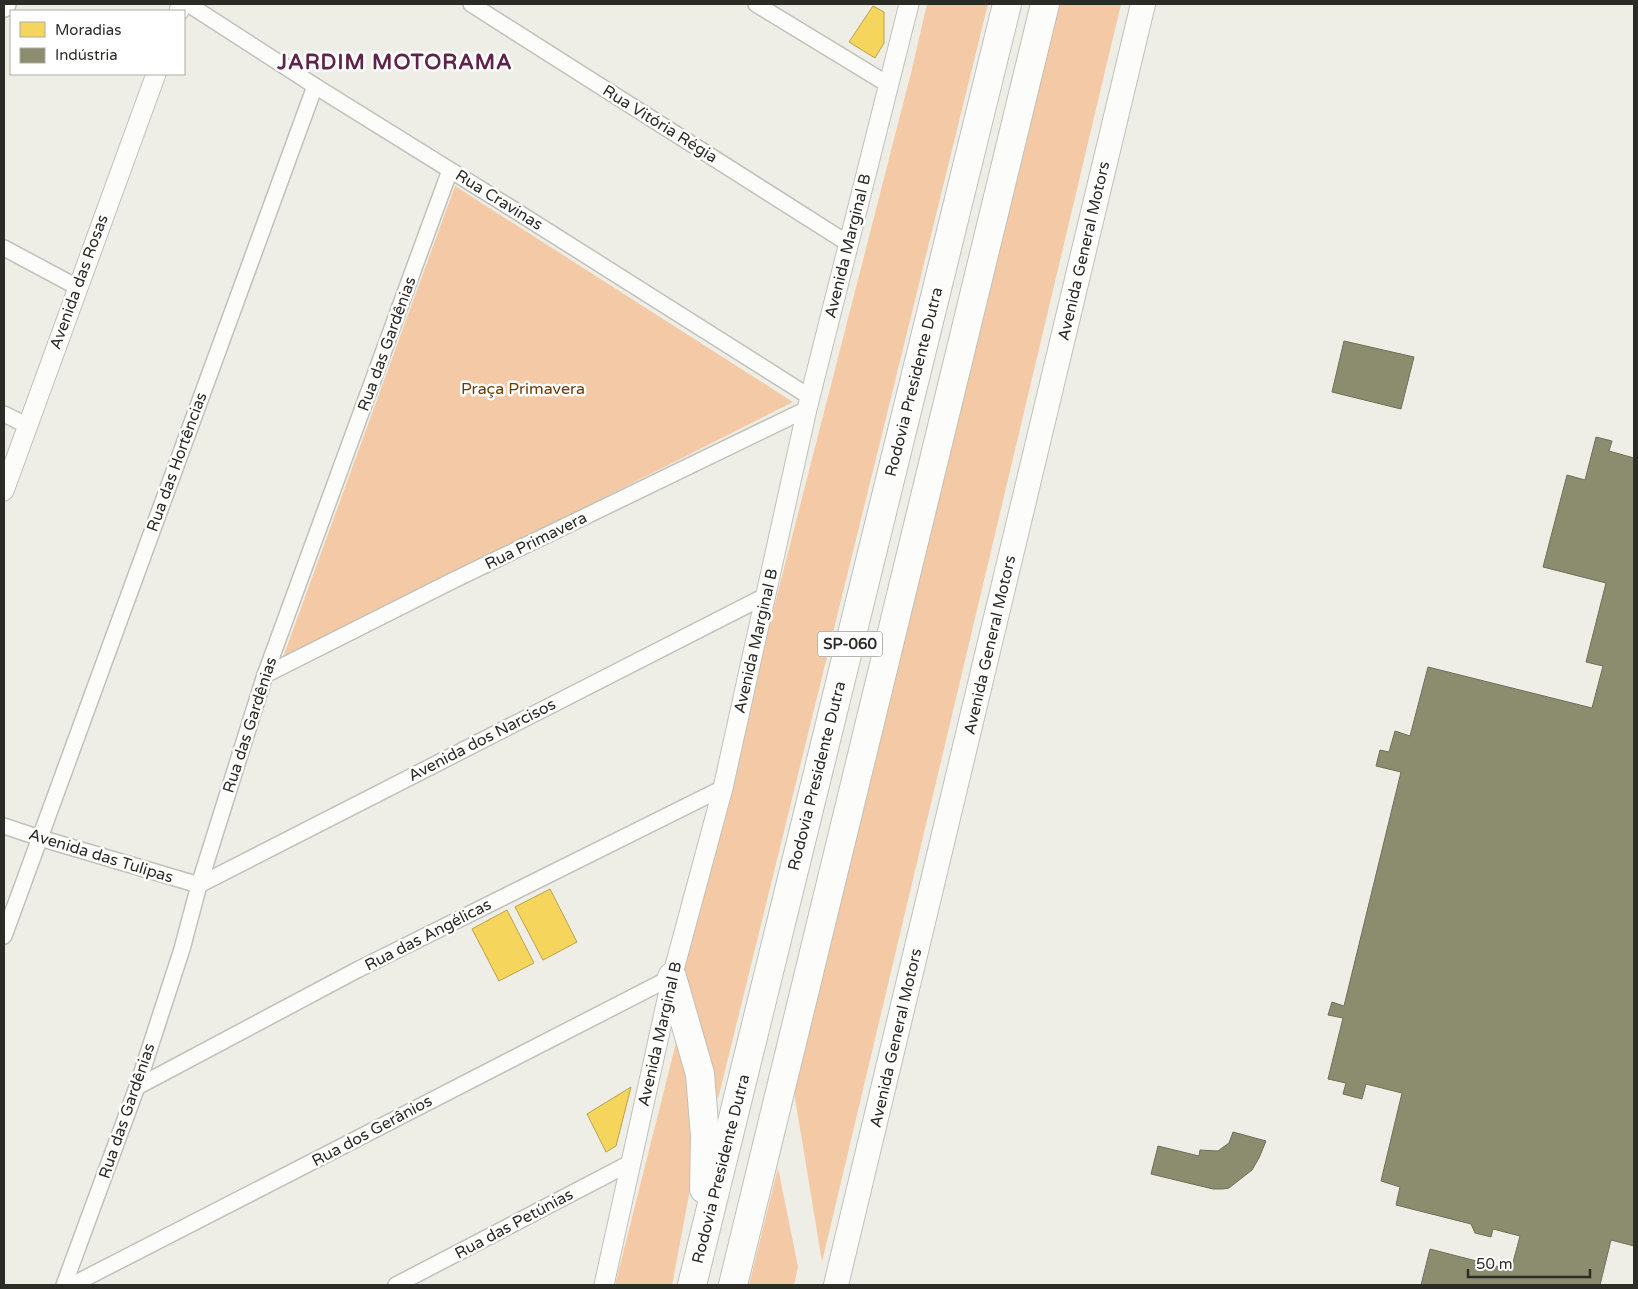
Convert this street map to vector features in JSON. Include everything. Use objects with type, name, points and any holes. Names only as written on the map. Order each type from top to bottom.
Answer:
[{"type":"highway","name":"Rodovia Presidente Dutra","points":[[692,1285],[1007,4]]},
{"type":"highway","name":"SP-060","points":[[733,1285],[1045,4]]},
{"type":"highway","points":[[672,977],[700,1074],[705,1136],[703,1243]]},
{"type":"main road","name":"Avenida General Motors","points":[[836,1285],[1143,4]]},
{"type":"street","name":"Rua Cravinas","points":[[188,4],[450,170],[808,403]]},
{"type":"street","name":"Rua Vitória Régia","points":[[471,4],[849,244]]},
{"type":"street","points":[[756,4],[889,85]]},
{"type":"street","name":"Avenida Marginal B","points":[[605,1282],[672,977],[722,788],[767,595],[808,403],[909,4]]},
{"type":"street","name":"Avenida das Rosas","points":[[4,491],[156,75]]},
{"type":"street","name":"Rua das Hortências","points":[[4,936],[315,86]]},
{"type":"street","name":"Rua das Gardênias","points":[[64,1285],[137,1087],[182,949],[199,886],[266,675],[450,170]]},
{"type":"street","points":[[4,248],[77,287]]},
{"type":"street","name":"Rua Primavera","points":[[266,675],[808,403]]},
{"type":"street","points":[[4,414],[28,426]]},
{"type":"street","name":"Avenida dos Narcisos","points":[[199,886],[433,764],[767,595]]},
{"type":"street","name":"Rua das Angélicas","points":[[137,1087],[357,970],[722,788]]},
{"type":"street","name":"Avenida das Tulipas","points":[[4,826],[199,886]]},
{"type":"street","name":"Rua dos Gerânios","points":[[72,1285],[672,977]]},
{"type":"street","name":"Rua das Petúnias","points":[[396,1285],[632,1162]]},
{"type":"green space","points":[[927,4],[988,4],[718,1099],[689,1006],[681,970],[912,69]]},
{"type":"green space","points":[[1057,4],[1121,4],[822,1262],[793,1086]]},
{"type":"green space","name":"Praça Primavera","points":[[455,186],[793,402],[282,660]]},
{"type":"green space","points":[[676,1043],[689,1078],[696,1158],[672,1285],[615,1285]]},
{"type":"green space","points":[[778,1168],[798,1267],[794,1285],[749,1285]]},
{"type":"building: Moradias","points":[[873,6],[884,12],[884,43],[875,58],[849,42]]},
{"type":"building: Moradias","points":[[550,889],[577,942],[543,960],[515,907]]},
{"type":"building: Moradias","points":[[507,910],[534,963],[499,981],[472,929]]},
{"type":"building: Moradias","points":[[631,1087],[616,1146],[606,1152],[587,1114]]},
{"type":"building: Indústria","points":[[1344,341],[1414,357],[1401,409],[1332,392]]},
{"type":"building: Indústria","points":[[1596,437],[1612,441],[1609,451],[1634,458],[1634,1246],[1611,1240],[1600,1285],[1421,1285],[1430,1249],[1511,1270],[1520,1236],[1493,1229],[1491,1237],[1475,1233],[1471,1224],[1396,1205],[1400,1187],[1381,1181],[1402,1093],[1366,1084],[1362,1099],[1343,1094],[1346,1083],[1328,1079],[1343,1018],[1328,1015],[1332,1002],[1344,1006],[1401,772],[1376,766],[1380,750],[1389,752],[1395,731],[1410,736],[1428,667],[1592,708],[1603,666],[1586,662],[1606,583],[1543,567],[1567,475],[1585,480]]},
{"type":"building: Indústria","points":[[1233,1132],[1266,1141],[1252,1170],[1229,1188],[1213,1189],[1151,1174],[1158,1146],[1199,1156],[1200,1150],[1218,1151],[1229,1143]]},
{"type":"district","name":"JARDIM MOTORAMA","points":[[395,62]]}]
